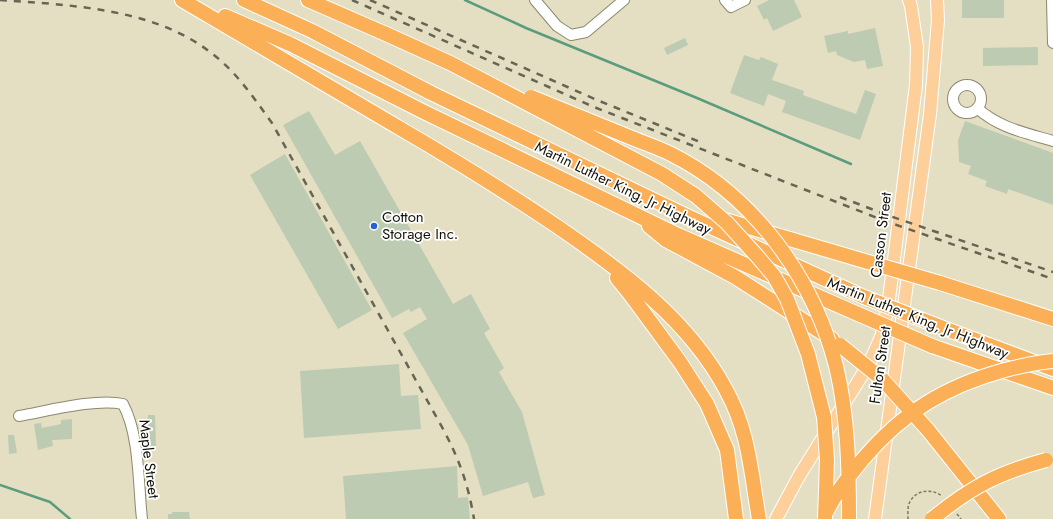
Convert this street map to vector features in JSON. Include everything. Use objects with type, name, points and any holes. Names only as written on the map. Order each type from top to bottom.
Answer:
[{"type":"highway","points":[[182,0],[459,163],[592,250],[642,290],[671,317],[711,365],[726,389],[738,413],[750,454],[759,519]]},
{"type":"highway","name":"Martin Luther King, Jr Highway","points":[[186,0],[290,44],[422,111],[680,236],[932,346],[1053,388]]},
{"type":"highway","name":"Martin Luther King, Jr Highway","points":[[244,0],[312,31],[431,93],[615,180],[689,217],[864,297],[1053,368]]},
{"type":"highway","points":[[308,0],[450,63],[671,154],[701,172],[743,204],[772,236],[787,256],[805,288],[825,330],[836,366],[849,453],[849,519]]},
{"type":"highway","points":[[450,63],[662,174],[696,196],[727,223],[774,276],[798,326],[808,354],[824,417],[827,460],[824,519]]},
{"type":"highway","points":[[615,180],[714,217],[940,283],[1053,319]]},
{"type":"highway","points":[[628,210],[666,240],[735,277],[840,344],[882,379],[928,430],[999,519]]},
{"type":"highway","points":[[592,250],[630,294],[695,382],[707,404],[727,450],[736,519]]},
{"type":"highway","points":[[824,519],[842,486],[872,449],[887,432],[922,405],[940,394],[977,378],[1020,366],[1053,361]]},
{"type":"highway","points":[[932,519],[948,506],[991,478],[1012,469],[1053,458]]},
{"type":"main road","name":"Casson Street","points":[[776,519],[799,476],[869,364],[882,337],[888,307],[916,86],[917,47],[912,6],[909,0]]},
{"type":"main road","name":"Fulton Street","points":[[875,519],[930,114],[938,20],[937,0]]},
{"type":"street","points":[[535,0],[557,26],[571,35],[586,32],[624,0]]},
{"type":"street","points":[[728,4],[745,0]]},
{"type":"street","points":[[1052,0],[1053,43]]},
{"type":"street","points":[[977,108],[990,120],[1007,128],[1053,141]]},
{"type":"street","name":"Maple Street","points":[[19,416],[93,404],[123,404],[129,415],[134,438],[142,519]]},
{"type":"path","points":[[908,519],[908,509],[911,500],[918,493],[926,490],[936,491],[944,497]]},
{"type":"path","points":[[957,514],[961,519]]},
{"type":"building","points":[[769,0],[794,0],[802,17],[773,31],[767,18],[764,20],[757,6]]},
{"type":"building","points":[[962,0],[1004,0],[1004,18],[962,18]]},
{"type":"building","points":[[875,28],[883,66],[867,69],[865,60],[854,62],[837,55],[836,51],[828,53],[824,36],[848,31],[848,34]]},
{"type":"building","points":[[685,38],[688,45],[667,55],[664,48]]},
{"type":"building","points":[[1038,47],[1038,65],[983,66],[983,48]]},
{"type":"building","points":[[744,55],[759,60],[761,57],[778,64],[772,80],[804,91],[803,95],[856,114],[865,90],[876,94],[860,140],[782,112],[786,101],[768,94],[764,106],[730,93]]},
{"type":"building","points":[[309,111],[335,155],[360,141],[453,304],[471,294],[490,329],[484,333],[504,368],[499,372],[522,412],[545,495],[533,498],[528,482],[483,496],[468,445],[403,333],[427,319],[420,307],[411,312],[409,309],[392,318],[283,125]]},
{"type":"building","points":[[965,121],[1053,153],[1053,205],[1008,189],[1007,194],[985,186],[987,181],[968,174],[971,166],[959,162],[958,140]]},
{"type":"building","points":[[285,154],[372,310],[338,329],[250,175]]},
{"type":"building","points":[[399,364],[401,396],[418,395],[421,429],[304,438],[300,371]]},
{"type":"building","points":[[148,415],[155,415],[156,446],[149,446]]},
{"type":"building","points":[[72,419],[72,439],[52,440],[53,446],[38,450],[34,424],[41,423],[42,428],[61,424],[61,420]]},
{"type":"building","points":[[8,435],[14,435],[17,453],[9,454]]},
{"type":"building","points":[[457,466],[458,498],[468,497],[470,519],[346,519],[343,476]]},
{"type":"building","points":[[172,512],[189,512],[190,519],[168,519],[168,514],[172,514]]},
{"type":"waterway","points":[[465,0],[526,28],[697,98],[851,164]]},
{"type":"waterway","points":[[0,485],[50,502],[70,519]]},
{"type":"railway","points":[[0,0],[82,7],[110,11],[137,18],[163,26],[187,37],[210,52],[228,67],[251,94],[272,123],[442,427],[462,472],[469,494],[474,519]]},
{"type":"railway","points":[[352,0],[594,107],[885,221],[1053,279]]},
{"type":"railway","points":[[370,0],[597,100],[700,142]]},
{"type":"railway","points":[[840,197],[887,215],[1053,272]]},
{"type":"place","name":"Cotton Storage Inc.","points":[[374,226]]}]
